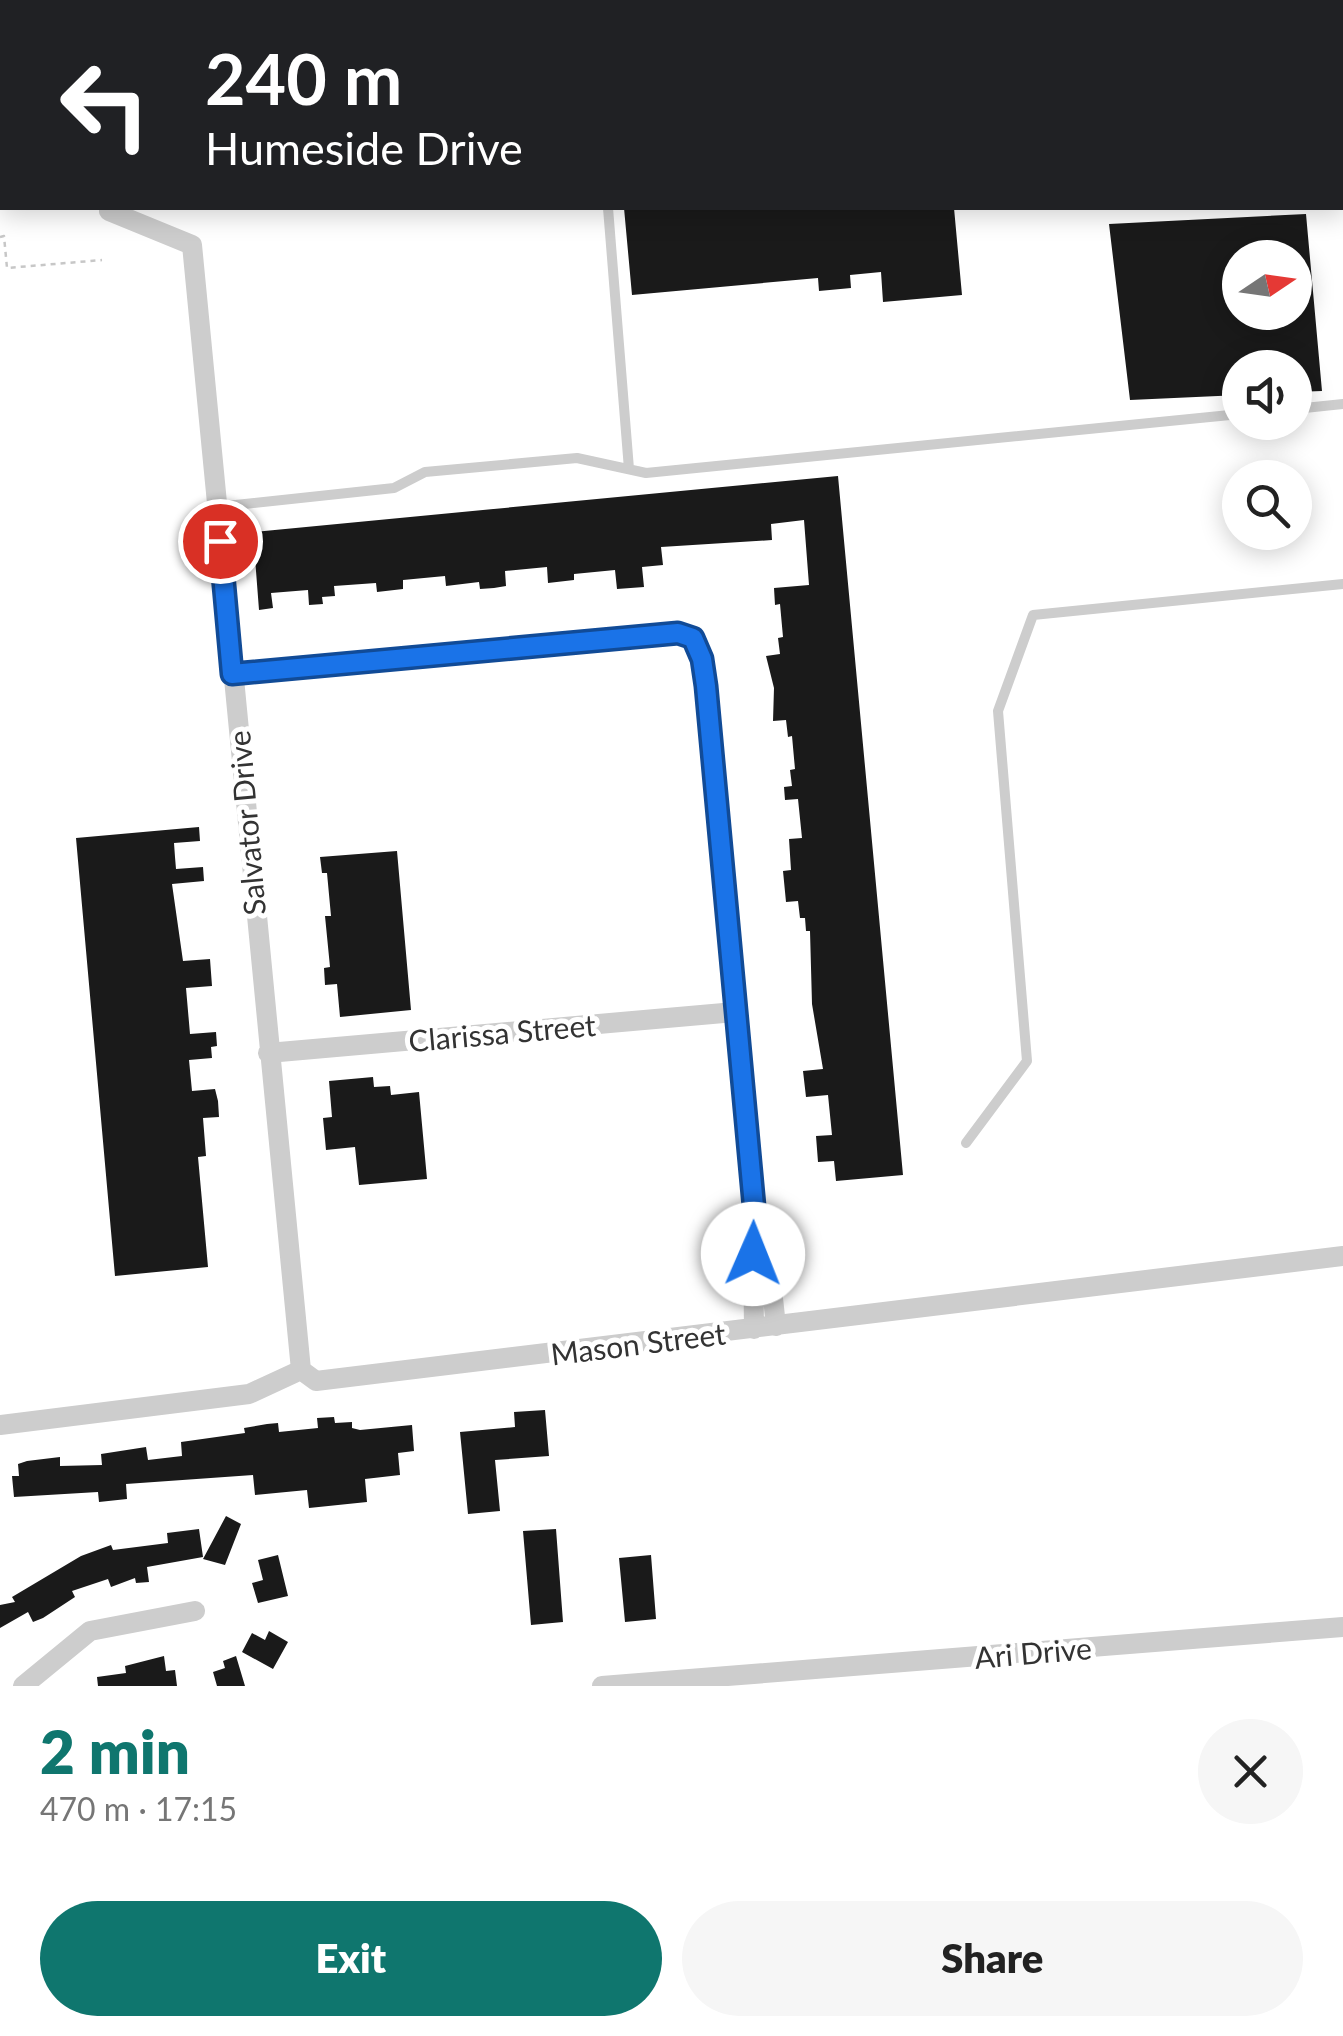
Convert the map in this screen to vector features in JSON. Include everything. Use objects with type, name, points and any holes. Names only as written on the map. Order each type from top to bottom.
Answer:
[{"type":"street","name":"Salvator Drive","points":[[109,211],[192,245],[301,1370]]},
{"type":"street","points":[[232,674],[678,633],[693,638],[702,659],[706,686],[755,1217],[751,1291],[765,1328]]},
{"type":"street","name":"Clarissa Street","points":[[268,1053],[736,1012]]},
{"type":"street","name":"Mason Street","points":[[301,1370],[316,1381],[1343,1256]]},
{"type":"street","points":[[0,1426],[249,1394],[301,1370]]},
{"type":"street","points":[[23,1686],[90,1631],[196,1611]]},
{"type":"street","name":"Ari Drive","points":[[602,1686],[832,1677],[1343,1627]]},
{"type":"lane","points":[[608,210],[629,470]]},
{"type":"lane","points":[[1312,407],[1343,404]]},
{"type":"lane","points":[[216,508],[394,488],[425,472],[577,458],[646,473],[1222,416]]},
{"type":"lane","points":[[966,1143],[1027,1061],[998,711],[1033,615],[1343,584]]},
{"type":"path","points":[[0,236],[4,236],[7,268],[102,260]]},
{"type":"building","points":[[624,210],[954,210],[962,295],[883,302],[881,272],[850,275],[851,288],[819,291],[818,278],[632,295]]},
{"type":"building","points":[[1306,214],[1308,240],[1222,240],[1222,330],[1312,330],[1312,280],[1322,391],[1312,391],[1312,350],[1222,350],[1222,396],[1130,400],[1109,224]]},
{"type":"building","points":[[838,476],[903,1175],[836,1181],[834,1161],[818,1162],[816,1136],[832,1135],[828,1095],[806,1097],[803,1071],[823,1069],[812,1004],[810,931],[806,931],[805,918],[800,918],[798,901],[786,902],[783,871],[791,870],[789,839],[802,838],[798,799],[785,800],[784,787],[792,786],[790,770],[795,769],[792,736],[788,737],[786,720],[773,721],[774,688],[766,656],[780,654],[778,638],[783,637],[780,604],[775,605],[774,588],[809,585],[804,520],[771,524],[772,540],[661,547],[663,565],[642,567],[644,587],[617,589],[615,570],[574,574],[574,580],[548,583],[547,567],[505,571],[506,586],[494,588],[480,589],[479,582],[446,586],[445,576],[403,580],[403,589],[377,592],[376,583],[334,586],[335,596],[322,597],[323,604],[309,605],[308,590],[271,593],[273,608],[259,610],[253,532]]},
{"type":"building","points":[[199,827],[200,841],[174,843],[176,869],[203,867],[204,881],[172,884],[183,961],[210,959],[212,986],[186,988],[190,1034],[216,1032],[217,1046],[211,1047],[212,1058],[189,1060],[192,1091],[215,1089],[218,1101],[219,1117],[203,1118],[206,1156],[198,1157],[208,1267],[115,1276],[76,838]]},
{"type":"building","points":[[397,851],[411,1010],[340,1017],[337,984],[325,985],[324,968],[330,967],[325,916],[331,916],[327,873],[322,873],[320,857]]},
{"type":"building","points":[[373,1077],[374,1087],[390,1086],[391,1095],[419,1092],[427,1179],[359,1185],[355,1147],[326,1150],[323,1118],[332,1117],[329,1081]]},
{"type":"building","points":[[545,1410],[549,1456],[495,1460],[500,1511],[468,1514],[460,1432],[515,1427],[514,1412]]},
{"type":"building","points":[[334,1417],[335,1423],[352,1422],[352,1428],[360,1430],[412,1425],[414,1451],[398,1453],[400,1475],[365,1479],[367,1502],[309,1508],[307,1490],[255,1495],[253,1475],[126,1484],[127,1499],[99,1502],[98,1492],[14,1497],[12,1476],[19,1476],[18,1464],[27,1461],[60,1457],[60,1466],[102,1465],[101,1454],[146,1447],[148,1460],[182,1456],[181,1442],[245,1433],[244,1428],[267,1424],[278,1423],[279,1432],[318,1428],[317,1418]]},
{"type":"building","points":[[226,1516],[241,1524],[225,1565],[203,1559]]},
{"type":"building","points":[[199,1529],[203,1557],[147,1567],[149,1582],[136,1583],[135,1578],[111,1587],[108,1579],[72,1591],[75,1597],[43,1618],[33,1622],[28,1612],[0,1628],[0,1605],[15,1602],[12,1597],[81,1556],[111,1545],[113,1550],[168,1543],[167,1533]]},
{"type":"building","points":[[556,1529],[563,1622],[531,1625],[523,1531]]},
{"type":"building","points":[[278,1555],[288,1596],[258,1603],[252,1583],[263,1580],[258,1560]]},
{"type":"building","points":[[651,1555],[656,1619],[625,1622],[619,1558]]},
{"type":"building","points":[[269,1631],[288,1642],[273,1669],[242,1652],[252,1633],[265,1640]]},
{"type":"building","points":[[164,1656],[166,1671],[175,1670],[177,1686],[98,1686],[97,1677],[126,1673],[125,1666]]},
{"type":"building","points":[[236,1656],[245,1686],[217,1686],[213,1672],[225,1668],[223,1661]]},
{"type":"route","points":[[220,541],[232,674],[678,633],[693,638],[702,659],[706,686],[755,1217],[753,1254]]}]
